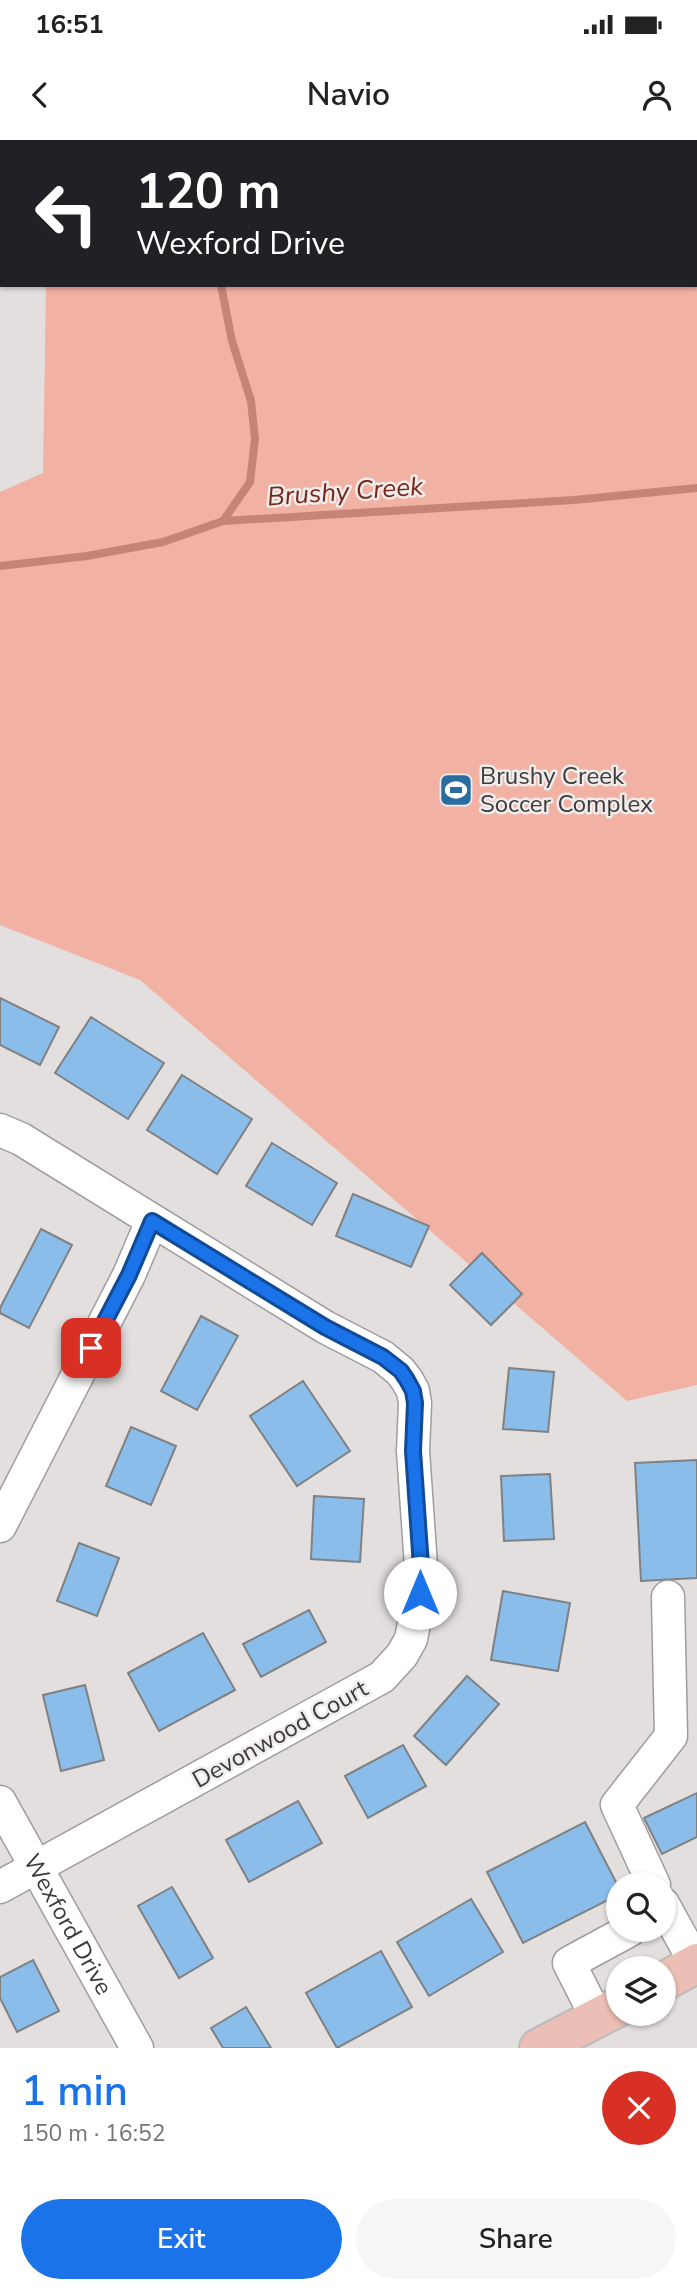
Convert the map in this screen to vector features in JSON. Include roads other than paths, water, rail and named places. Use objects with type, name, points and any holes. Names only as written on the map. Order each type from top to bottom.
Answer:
[{"type":"street","name":"Devonwood Court","points":[[0,1130],[21,1139],[325,1327],[383,1357],[401,1371],[413,1391],[415,1403],[413,1451],[421,1566],[418,1614],[411,1640],[402,1655],[382,1677],[0,1886]]},
{"type":"street","points":[[0,1526],[129,1275],[152,1221]]},
{"type":"street","points":[[648,1872],[617,1805],[671,1736],[668,1597]]},
{"type":"street","name":"Wexford Drive","points":[[0,1802],[136,2048]]},
{"type":"street","points":[[578,2031],[569,1963],[608,1942]]},
{"type":"street","points":[[675,1942],[685,1970]]},
{"type":"waterway","points":[[221,287],[232,341],[251,401],[255,439],[250,482],[223,521]]},
{"type":"waterway","name":"Brushy Creek","points":[[0,566],[87,556],[163,542],[223,521],[574,500],[697,488]]},
{"type":"place","name":"Brushy Creek Soccer Complex","points":[[456,790]]}]
